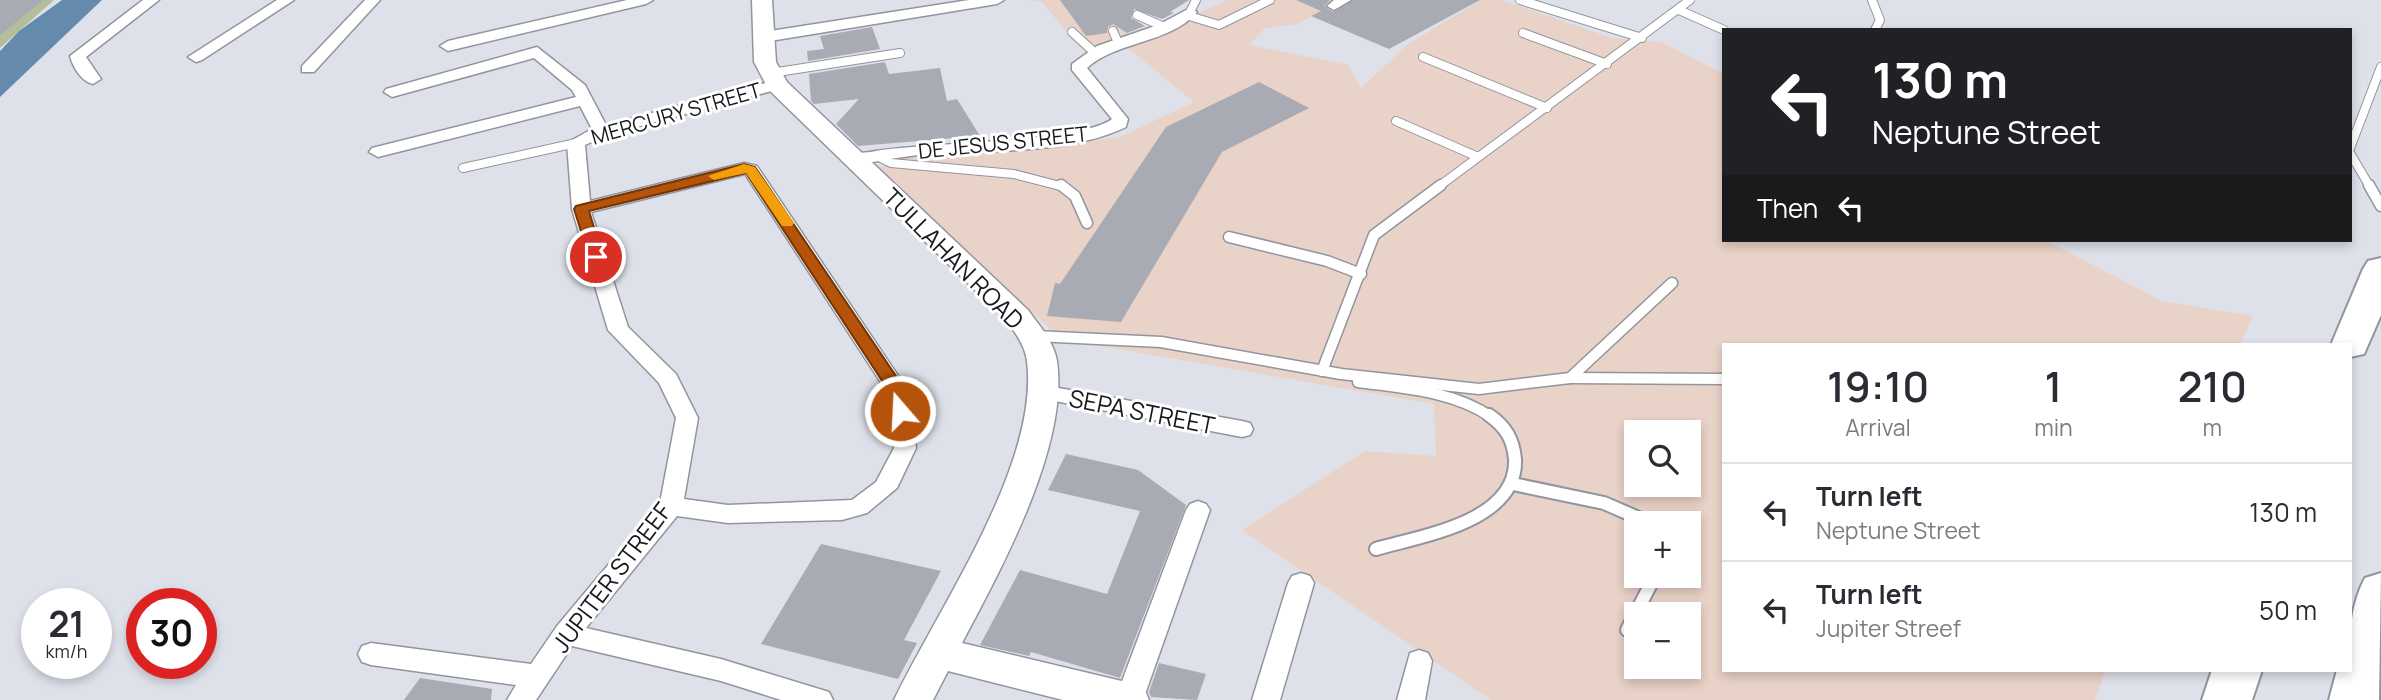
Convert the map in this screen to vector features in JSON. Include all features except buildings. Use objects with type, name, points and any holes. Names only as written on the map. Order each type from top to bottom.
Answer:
[{"type":"highway","points":[[2351,343],[2380,274]]},
{"type":"highway","points":[[2354,700],[2381,591]]},
{"type":"highway","points":[[2227,700],[2236,672]]},
{"type":"main road","points":[[762,0],[765,62],[774,79]]},
{"type":"main road","name":"TULLAHAN ROAD","points":[[774,79],[866,158],[993,290],[1032,336],[1042,360],[1042,392],[1032,443],[1015,495],[978,578],[913,700]]},
{"type":"main road","points":[[937,653],[1130,700]]},
{"type":"street","points":[[93,79],[80,65],[78,56],[152,0]]},
{"type":"street","points":[[196,57],[287,0]]},
{"type":"street","points":[[308,69],[373,0]]},
{"type":"street","points":[[448,46],[646,0]]},
{"type":"street","points":[[764,37],[997,0]]},
{"type":"street","points":[[1095,53],[1116,38],[1164,27],[1191,9]]},
{"type":"street","points":[[392,92],[534,52],[579,88],[601,131]]},
{"type":"street","name":"DE JESUS STREET","points":[[866,158],[1074,137],[1115,128],[1120,120],[1079,71],[1078,67],[1095,53]]},
{"type":"street","name":"MERCURY STREET","points":[[576,143],[601,131],[774,79]]},
{"type":"street","points":[[378,152],[585,100]]},
{"type":"street","name":"JUPITER STREEF","points":[[521,700],[566,634],[671,506],[687,418],[668,379],[618,330],[581,209],[576,143]]},
{"type":"street","points":[[581,209],[744,168],[751,170],[898,392],[905,448],[885,488],[859,507],[842,511],[728,514],[671,506]]},
{"type":"street","name":"SEPA STREET","points":[[1042,392],[1242,429]]},
{"type":"street","points":[[1130,700],[1198,510]]},
{"type":"street","points":[[1266,700],[1301,583]]},
{"type":"street","points":[[566,634],[721,670],[819,700]]},
{"type":"street","points":[[372,654],[537,676]]},
{"type":"street","points":[[1412,700],[1419,661]]},
{"type":"lane","points":[[1191,9],[1219,25],[1270,0]]},
{"type":"lane","points":[[1521,0],[1642,38]]},
{"type":"lane","points":[[1322,371],[1361,274],[1366,248],[1374,235],[1690,0]]},
{"type":"lane","points":[[1872,0],[1880,20],[1876,28]]},
{"type":"lane","points":[[1679,10],[1722,29]]},
{"type":"lane","points":[[1138,15],[1164,27]]},
{"type":"lane","points":[[1072,32],[1095,53]]},
{"type":"lane","points":[[1523,33],[1607,64]]},
{"type":"lane","points":[[774,79],[900,53]]},
{"type":"lane","points":[[1423,57],[1546,108]]},
{"type":"lane","points":[[2352,145],[2381,67]]},
{"type":"lane","points":[[1396,121],[1478,158]]},
{"type":"lane","points":[[463,168],[576,143]]},
{"type":"lane","points":[[2352,154],[2381,206]]},
{"type":"lane","points":[[866,158],[900,164],[995,172],[1061,186],[1074,194],[1087,223]]},
{"type":"lane","points":[[1229,237],[1327,261],[1361,274]]},
{"type":"lane","points":[[1570,378],[1672,283]]},
{"type":"lane","points":[[1032,336],[1161,341],[1341,374],[1479,389],[1570,378],[1722,379]]},
{"type":"lane","points":[[1341,374],[1357,382],[1464,403],[1502,422],[1516,461],[1513,484],[1488,510],[1465,523],[1376,549]]},
{"type":"lane","points":[[1513,484],[1604,503],[1624,512]]},
{"type":"shaded area","points":[[1025,0],[1099,0],[1127,34],[1082,50],[1042,2]]},
{"type":"shaded area","points":[[1227,0],[1340,0],[1298,24],[1265,28],[1249,45],[1348,65],[1361,88],[1408,44],[1481,0],[1501,0],[1612,38],[1661,42],[1722,73],[1722,242],[2049,242],[2162,301],[2252,316],[2241,343],[1722,343],[1722,672],[2105,672],[2095,700],[1491,700],[1242,530],[1365,451],[1436,456],[1434,404],[1061,339],[879,168],[907,154],[1118,138],[1194,102],[1127,47]]},
{"type":"green space","points":[[0,0],[54,0],[0,48]]},
{"type":"water","points":[[62,0],[102,0],[0,97],[0,51],[19,31]]},
{"type":"slow traffic","points":[[714,176],[744,168],[751,170],[787,223]]},
{"type":"route","points":[[596,257],[581,209],[744,168],[751,170],[839,299],[898,392],[900,411]]}]
